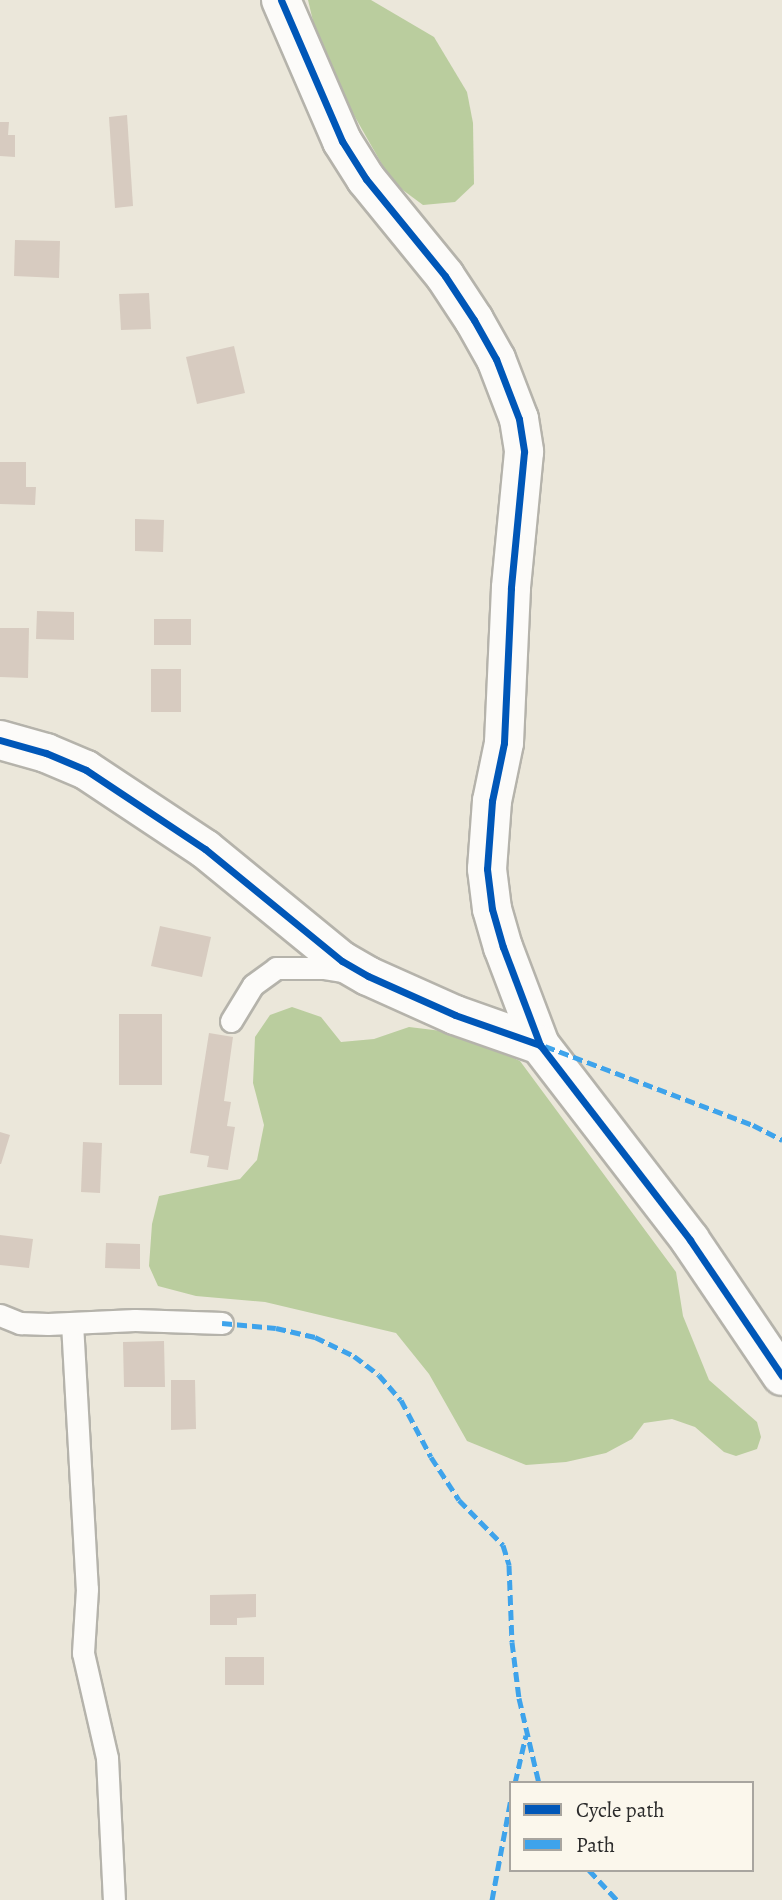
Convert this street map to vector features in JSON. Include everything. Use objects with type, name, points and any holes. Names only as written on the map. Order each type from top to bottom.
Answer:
[{"type":"street","points":[[281,0],[342,141],[366,179],[446,276],[496,359],[519,419],[524,452],[511,588],[504,743],[492,801],[487,869],[492,909],[540,1045],[690,1240],[782,1376]]},
{"type":"street","points":[[0,740],[46,753],[86,769],[205,849],[342,961],[368,976],[455,1015],[540,1045]]},
{"type":"lane","points":[[231,1021],[253,985],[276,968],[323,968],[368,976]]},
{"type":"lane","points":[[0,1315],[20,1323],[135,1320],[222,1323]]},
{"type":"lane","points":[[72,1323],[87,1589],[83,1653],[107,1758],[114,1900]]},
{"type":"green space","points":[[308,0],[371,0],[434,37],[467,92],[473,123],[474,184],[455,202],[423,205],[392,182],[322,59]]},
{"type":"green space","points":[[292,1007],[321,1017],[341,1042],[374,1039],[409,1027],[458,1033],[520,1061],[676,1272],[683,1316],[709,1380],[757,1422],[761,1437],[757,1449],[736,1456],[724,1452],[695,1427],[672,1419],[644,1423],[632,1439],[606,1453],[566,1462],[526,1465],[467,1441],[429,1374],[396,1333],[265,1302],[196,1296],[158,1286],[149,1266],[152,1224],[159,1196],[240,1179],[257,1160],[264,1125],[253,1083],[255,1037],[270,1015]]},
{"type":"building","points":[[127,115],[133,206],[115,208],[109,117]]},
{"type":"building","points":[[0,122],[9,122],[8,135],[15,135],[15,157],[0,156]]},
{"type":"building","points":[[15,240],[60,241],[59,278],[14,276]]},
{"type":"building","points":[[149,293],[151,329],[121,330],[119,294]]},
{"type":"building","points":[[234,346],[245,393],[197,404],[186,357]]},
{"type":"building","points":[[0,462],[26,462],[26,487],[36,487],[35,505],[0,504]]},
{"type":"building","points":[[135,519],[164,520],[163,552],[135,551]]},
{"type":"building","points":[[37,611],[74,612],[74,640],[36,639]]},
{"type":"building","points":[[154,619],[191,619],[191,645],[154,645]]},
{"type":"building","points":[[0,628],[29,628],[28,678],[0,677]]},
{"type":"building","points":[[151,669],[181,669],[181,712],[151,712]]},
{"type":"building","points":[[160,926],[211,937],[202,977],[151,966]]},
{"type":"building","points":[[119,1014],[162,1014],[162,1085],[119,1085]]},
{"type":"building","points":[[209,1033],[233,1037],[224,1101],[231,1102],[227,1126],[235,1127],[228,1170],[207,1167],[209,1156],[190,1153]]},
{"type":"building","points":[[0,1132],[10,1135],[1,1164],[0,1164]]},
{"type":"building","points":[[83,1142],[102,1143],[100,1193],[81,1192]]},
{"type":"building","points":[[0,1235],[33,1239],[29,1268],[0,1265]]},
{"type":"building","points":[[106,1243],[140,1244],[140,1269],[105,1268]]},
{"type":"building","points":[[164,1341],[165,1387],[124,1387],[123,1342]]},
{"type":"building","points":[[171,1380],[195,1380],[196,1429],[171,1430]]},
{"type":"building","points":[[256,1594],[256,1617],[237,1618],[237,1625],[210,1625],[210,1595]]},
{"type":"building","points":[[225,1657],[264,1657],[264,1685],[225,1685]]},
{"type":"marked path","points":[[545,1046],[753,1125],[782,1140]]},
{"type":"marked path","points":[[222,1323],[276,1328],[315,1337],[354,1356],[379,1375],[401,1400],[431,1457],[459,1500],[503,1545],[509,1565],[512,1642],[519,1698],[539,1781]]},
{"type":"marked path","points":[[515,1781],[526,1735]]},
{"type":"marked path","points":[[492,1900],[509,1809]]},
{"type":"marked path","points":[[591,1872],[617,1900]]},
{"type":"cycle path","points":[[281,0],[342,141],[366,179],[445,276],[474,320],[496,359],[519,419],[524,452],[511,588],[504,743],[492,801],[487,869],[492,909],[503,947],[540,1045]]},
{"type":"cycle path","points":[[0,740],[46,753],[86,770],[205,849],[342,961],[368,976],[455,1015],[540,1045],[690,1240],[782,1376]]}]
